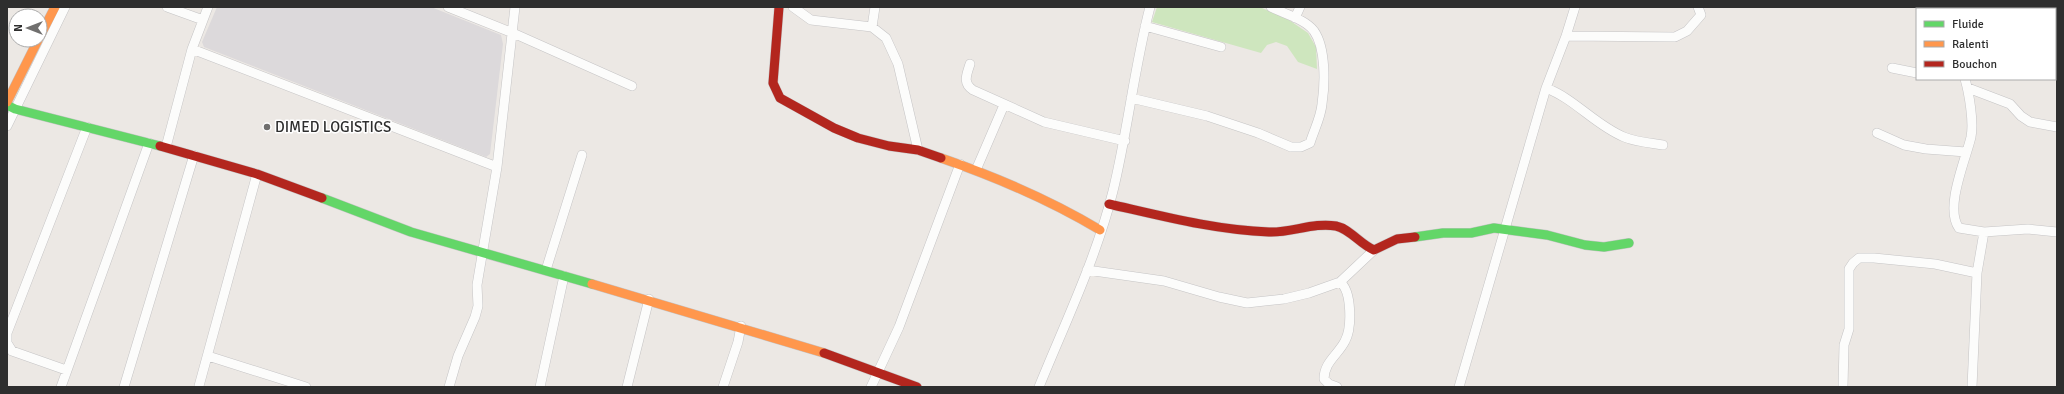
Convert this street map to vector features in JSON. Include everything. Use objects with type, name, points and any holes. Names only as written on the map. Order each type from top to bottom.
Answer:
[{"type":"main road","points":[[48,21],[55,7]]},
{"type":"main road","points":[[779,7],[773,83],[780,98],[834,128],[858,138],[889,146],[918,150],[976,170],[1067,210],[1100,230]]},
{"type":"main road","points":[[7,102],[34,48]]},
{"type":"main road","points":[[11,107],[194,155],[257,174],[412,232],[742,326],[806,346],[917,387]]},
{"type":"main road","points":[[1109,204],[1194,223],[1272,232],[1336,226],[1346,230],[1364,247],[1374,250],[1397,239],[1443,233],[1472,233],[1494,228],[1547,235],[1585,245],[1604,247],[1629,243]]},
{"type":"street","points":[[7,126],[11,107],[65,7]]},
{"type":"street","points":[[167,7],[203,20]]},
{"type":"street","points":[[166,148],[192,49],[208,7]]},
{"type":"street","points":[[448,7],[513,33],[632,86]]},
{"type":"street","points":[[449,387],[458,356],[476,312],[478,297],[476,288],[497,167],[515,7]]},
{"type":"street","points":[[793,7],[811,20],[872,27],[886,38],[898,64],[918,150]]},
{"type":"street","points":[[872,27],[876,7]]},
{"type":"street","points":[[1039,387],[1087,270],[1109,204],[1125,141],[1131,98],[1150,7]]},
{"type":"street","points":[[1131,98],[1207,116],[1258,133],[1291,147],[1301,147],[1310,142],[1322,105],[1323,61],[1321,45],[1314,30],[1295,18],[1271,7]]},
{"type":"street","points":[[1295,18],[1300,7]]},
{"type":"street","points":[[1459,387],[1546,88],[1566,36],[1575,7]]},
{"type":"street","points":[[1566,36],[1675,37],[1687,31],[1701,15],[1698,7]]},
{"type":"street","points":[[1145,26],[1221,48]]},
{"type":"street","points":[[192,49],[497,167]]},
{"type":"street","points":[[970,64],[965,80],[968,87],[1004,105],[1044,122],[1125,141]]},
{"type":"street","points":[[1892,68],[1898,71],[1916,73]]},
{"type":"street","points":[[1966,83],[2010,104],[2021,116],[2030,122],[2057,127]]},
{"type":"street","points":[[1966,83],[1971,135],[1955,199],[1956,223],[1959,228],[1984,232],[2028,229],[2050,233],[2057,232]]},
{"type":"street","points":[[1546,88],[1570,99],[1587,114],[1624,137],[1663,145]]},
{"type":"street","points":[[976,170],[1004,105]]},
{"type":"street","points":[[66,370],[12,350],[7,344],[7,333],[87,127]]},
{"type":"street","points":[[1877,133],[1904,145],[1926,149],[1966,152]]},
{"type":"street","points":[[61,387],[149,143]]},
{"type":"street","points":[[124,387],[194,155]]},
{"type":"street","points":[[546,270],[582,155]]},
{"type":"street","points":[[871,387],[902,321],[960,164]]},
{"type":"street","points":[[199,386],[257,174]]},
{"type":"street","points":[[1972,387],[1977,273],[1984,232]]},
{"type":"street","points":[[1087,270],[1164,281],[1219,297],[1247,303],[1302,295],[1340,282],[1374,250]]},
{"type":"street","points":[[1844,387],[1844,345],[1849,329],[1850,269],[1853,263],[1859,258],[1874,258],[1935,264],[1977,273]]},
{"type":"street","points":[[540,387],[564,276]]},
{"type":"street","points":[[1337,387],[1329,384],[1324,379],[1326,365],[1346,340],[1348,330],[1349,303],[1345,286],[1340,282]]},
{"type":"street","points":[[627,387],[649,299]]},
{"type":"street","points":[[723,387],[742,326]]},
{"type":"street","points":[[208,356],[306,387]]},
{"type":"shaded area","points":[[217,7],[431,7],[501,35],[503,44],[490,154],[486,157],[204,47],[202,42]]},
{"type":"green space","points":[[1157,7],[1262,8],[1289,20],[1308,33],[1316,47],[1317,69],[1298,62],[1287,46],[1276,42],[1267,45],[1261,53],[1152,22]]},
{"type":"traffic: fast","points":[[7,105],[15,109],[160,146]]},
{"type":"traffic: fast","points":[[322,198],[411,232],[592,284]]},
{"type":"traffic: fast","points":[[1415,237],[1443,233],[1471,233],[1494,228],[1547,235],[1585,245],[1604,247],[1629,243]]},
{"type":"traffic: slow","points":[[48,21],[55,7]]},
{"type":"traffic: slow","points":[[7,102],[34,48]]},
{"type":"traffic: slow","points":[[941,158],[982,173],[1042,199],[1100,230]]},
{"type":"traffic: slow","points":[[592,284],[824,353]]},
{"type":"traffic: jam","points":[[779,7],[773,83],[780,98],[834,128],[858,138],[889,146],[918,150],[941,158]]},
{"type":"traffic: jam","points":[[160,146],[257,174],[322,198]]},
{"type":"traffic: jam","points":[[1109,204],[1189,222],[1249,231],[1277,232],[1319,225],[1336,226],[1346,230],[1374,250],[1397,239],[1415,237]]},
{"type":"traffic: jam","points":[[824,353],[917,387]]},
{"type":"place","name":"DIMED LOGISTICS","points":[[267,127]]}]
